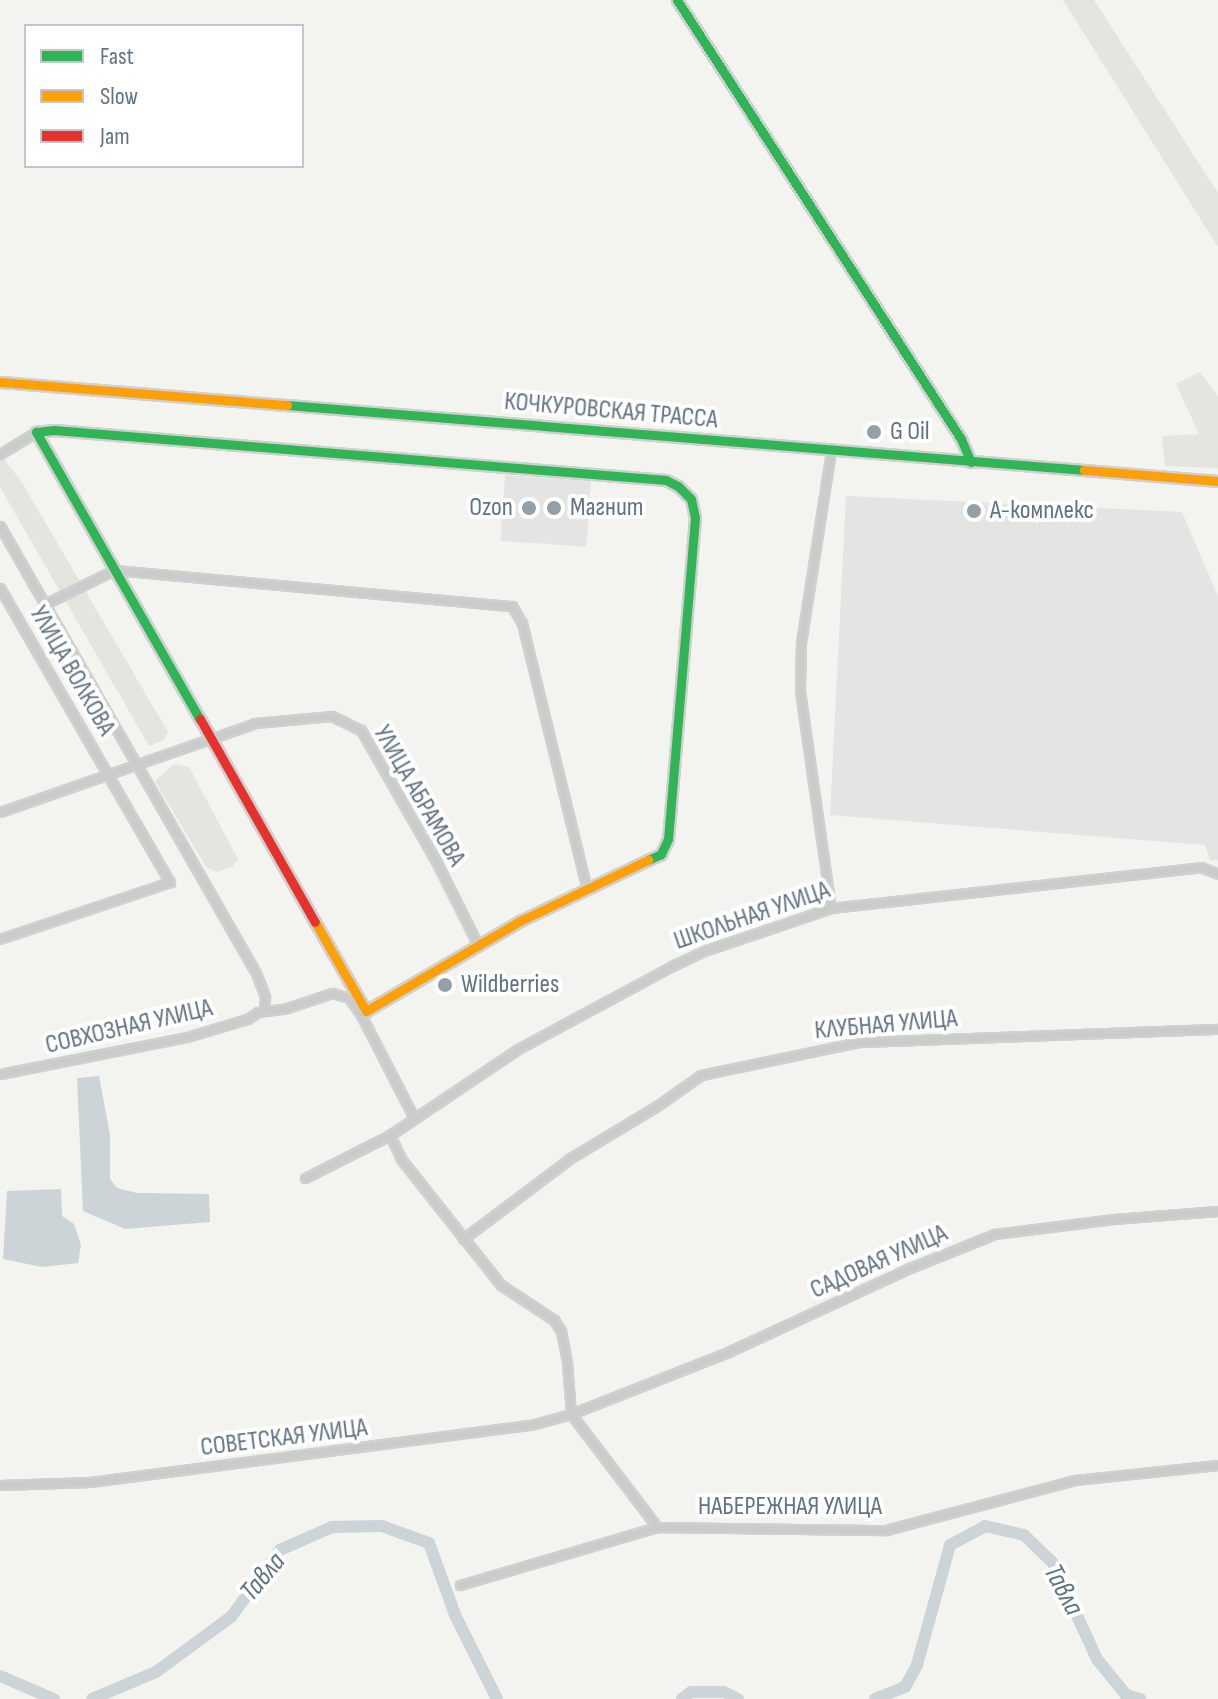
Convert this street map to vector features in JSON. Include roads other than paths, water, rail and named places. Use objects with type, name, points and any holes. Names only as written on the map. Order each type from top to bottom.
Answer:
[{"type":"street","points":[[677,0],[961,439],[971,462]]},
{"type":"street","name":"КОЧКУРОВСКАЯ ТРАССА","points":[[0,382],[1218,481]]},
{"type":"street","points":[[36,432],[212,738],[363,1012],[413,1116]]},
{"type":"street","points":[[0,454],[36,432],[98,433],[666,480],[678,486],[691,499],[695,518],[668,839],[661,854],[478,945],[363,1012]]},
{"type":"street","points":[[831,451],[801,642],[800,691],[831,908]]},
{"type":"street","points":[[0,526],[256,973],[265,997],[264,1011]]},
{"type":"street","points":[[43,605],[114,570],[512,606],[522,623],[587,889]]},
{"type":"street","name":"УЛИЦА ВОЛКОВА","points":[[0,588],[109,774]]},
{"type":"street","name":"УЛИЦА АБРАМОВА","points":[[0,812],[255,723],[332,716],[361,730],[436,861],[478,945]]},
{"type":"street","points":[[0,939],[170,882],[109,774]]},
{"type":"street","name":"ШКОЛЬНАЯ УЛИЦА","points":[[305,1178],[390,1135],[413,1116],[518,1049],[672,966],[707,950],[831,908],[1201,867],[1218,874]]},
{"type":"street","name":"СОВХОЗНАЯ УЛИЦА","points":[[0,1074],[187,1037],[264,1011],[332,993],[349,998],[363,1012]]},
{"type":"street","name":"КЛУБНАЯ УЛИЦА","points":[[463,1239],[543,1178],[701,1075],[859,1042],[1218,1029]]},
{"type":"street","points":[[390,1135],[401,1159],[501,1285],[536,1305],[554,1320],[561,1331],[567,1363],[571,1414],[657,1527]]},
{"type":"street","name":"САДОВАЯ УЛИЦА","points":[[571,1414],[728,1352],[910,1268],[995,1234],[1114,1219],[1218,1211]]},
{"type":"street","name":"СОВЕТСКАЯ УЛИЦА","points":[[0,1485],[90,1482],[332,1453],[531,1425],[571,1414]]},
{"type":"street","name":"НАБЕРЕЖНАЯ УЛИЦА","points":[[460,1585],[657,1527],[886,1530],[1075,1480],[1218,1465]]},
{"type":"waterway","name":"Тавла","points":[[92,1699],[156,1672],[231,1617],[280,1550],[332,1527],[382,1526],[429,1543],[455,1615],[497,1699]]},
{"type":"waterway","name":"Тавла","points":[[875,1699],[905,1687],[917,1665],[950,1545],[985,1526],[1024,1535],[1053,1563],[1097,1659],[1126,1695],[1140,1699]]},
{"type":"waterway","name":"Тавла","points":[[0,1676],[54,1699]]},
{"type":"waterway","name":"Тавла","points":[[682,1699],[691,1692],[724,1692],[738,1699]]},
{"type":"place","name":"G Oil","points":[[874,432]]},
{"type":"place","name":"Ozon","points":[[529,508]]},
{"type":"place","name":"Магнит","points":[[554,508]]},
{"type":"place","name":"А-комплекс","points":[[974,511]]},
{"type":"place","name":"Wildberries","points":[[445,985]]}]
